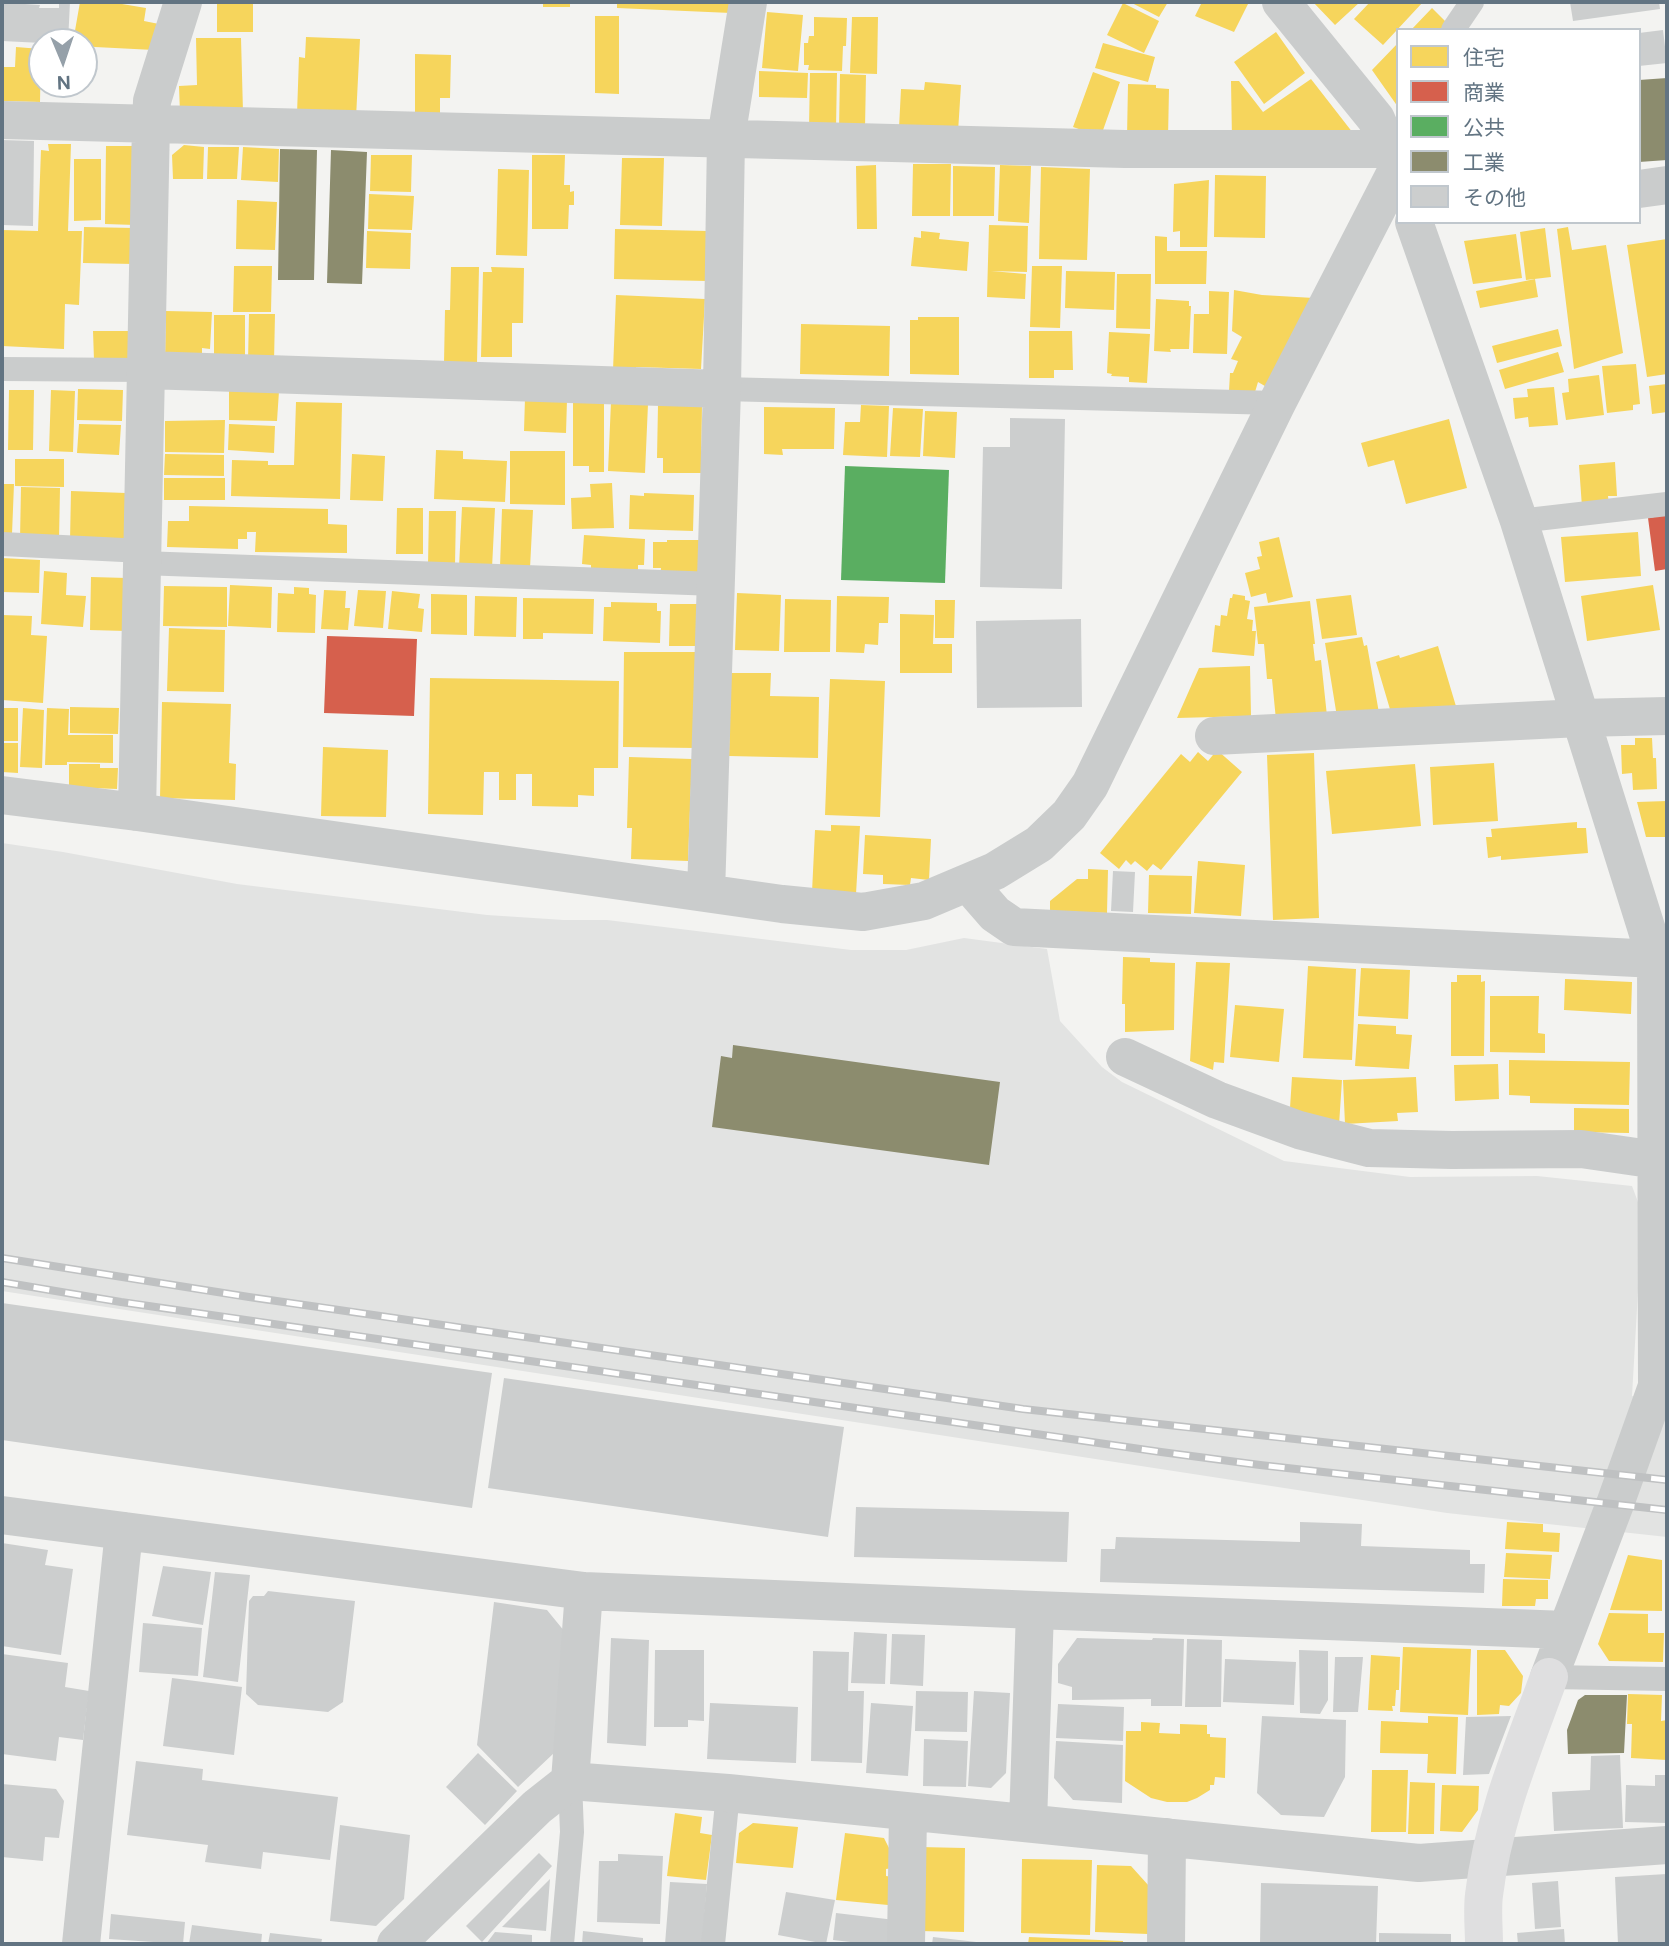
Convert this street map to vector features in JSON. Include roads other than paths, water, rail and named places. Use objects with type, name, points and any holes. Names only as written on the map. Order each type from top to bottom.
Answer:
[{"type":"street","points":[[138,811],[152,101],[183,2]]},
{"type":"street","points":[[706,893],[722,389],[726,138],[748,2]]},
{"type":"street","points":[[1281,2],[1376,119],[1395,153]]},
{"type":"street","points":[[2,120],[1125,149],[1395,153]]},
{"type":"street","points":[[2,795],[138,811],[782,904],[863,912],[924,901],[995,871],[1039,844],[1069,815],[1090,785],[1277,403],[1395,153]]},
{"type":"street","points":[[1641,189],[1667,185]]},
{"type":"street","points":[[1415,224],[1519,521],[1580,718],[1662,960],[1657,1160],[1662,1386],[1566,1630],[1499,1815],[1483,1899],[1484,1944]]},
{"type":"street","points":[[146,370],[722,389]]},
{"type":"street","points":[[1214,736],[1667,716]]},
{"type":"street","points":[[968,883],[995,914],[1014,927],[1662,960]]},
{"type":"street","points":[[1125,1056],[1217,1100],[1299,1130],[1369,1148],[1581,1149],[1657,1160]]},
{"type":"street","points":[[2,1515],[584,1591],[1566,1630]]},
{"type":"street","points":[[81,1944],[124,1531]]},
{"type":"street","points":[[570,1781],[584,1591]]},
{"type":"street","points":[[1028,1823],[1035,1610]]},
{"type":"street","points":[[396,1944],[537,1807],[570,1781],[728,1793],[1419,1863],[1667,1845]]},
{"type":"street","points":[[906,1944],[908,1812]]},
{"type":"street","points":[[1166,1944],[1167,1837]]},
{"type":"lane","points":[[1454,28],[1472,2]]},
{"type":"lane","points":[[2,369],[146,370]]},
{"type":"lane","points":[[722,389],[1277,403]]},
{"type":"lane","points":[[1519,521],[1667,504]]},
{"type":"lane","points":[[2,544],[142,557],[716,584]]},
{"type":"lane","points":[[1549,1676],[1667,1679]]},
{"type":"lane","points":[[562,1944],[572,1832],[570,1781]]},
{"type":"lane","points":[[713,1944],[728,1793]]},
{"type":"railway","points":[[2,1258],[249,1297],[1023,1409],[1667,1480]]},
{"type":"railway","points":[[2,1282],[121,1302],[1161,1452],[1667,1510]]}]
